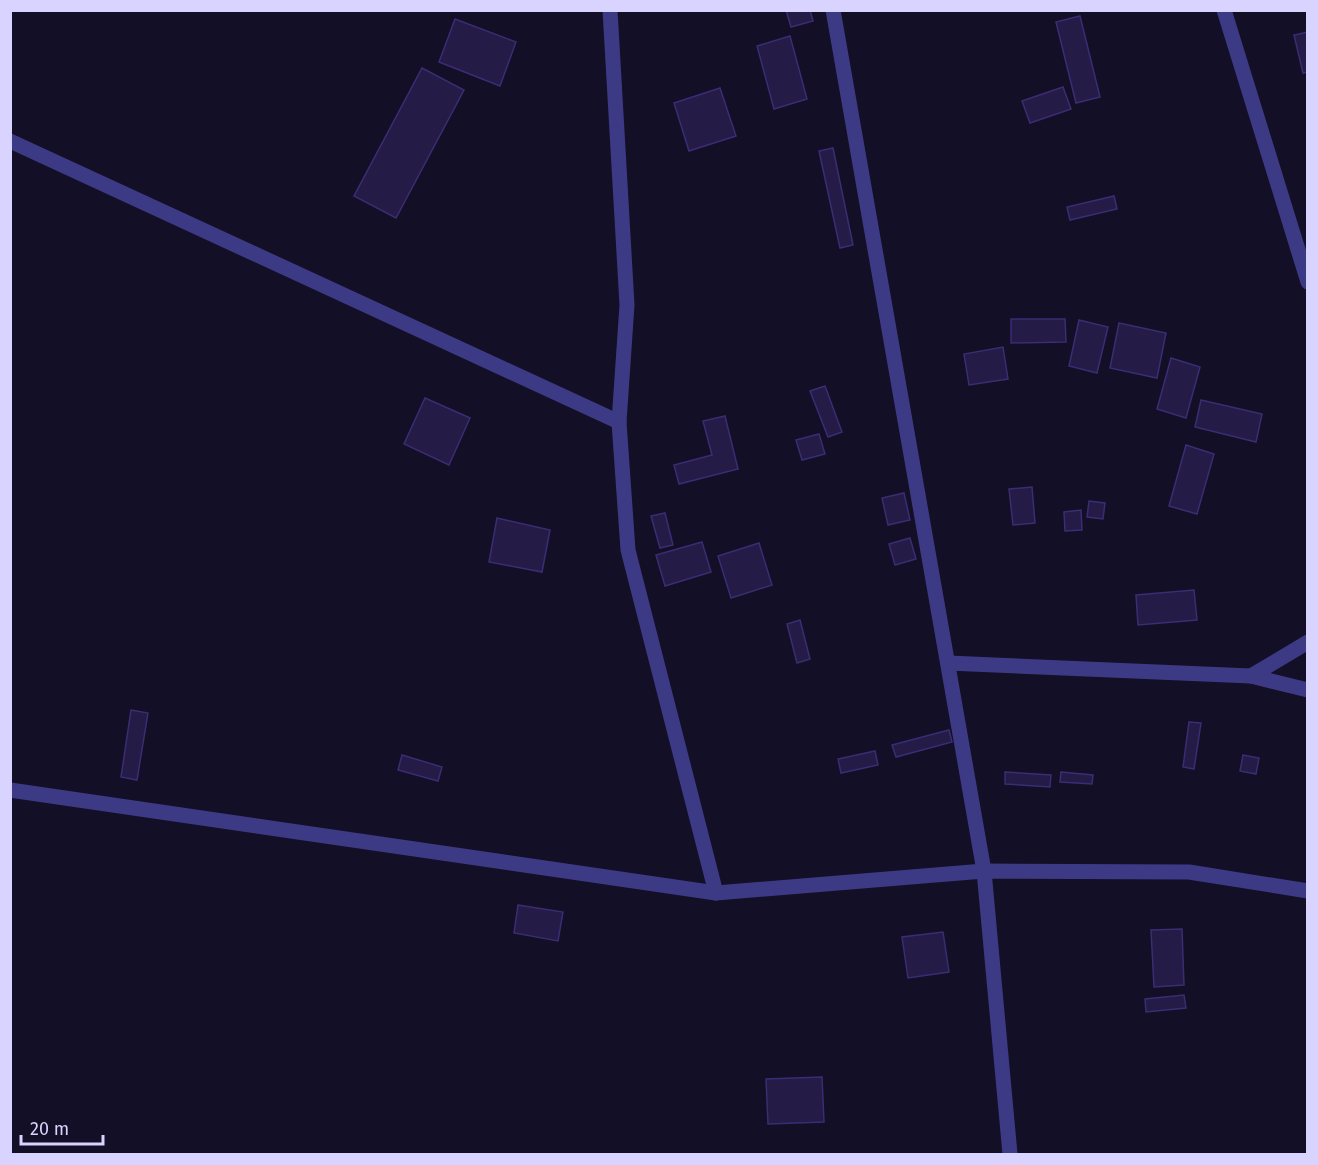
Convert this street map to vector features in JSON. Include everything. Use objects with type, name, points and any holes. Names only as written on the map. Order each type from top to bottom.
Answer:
[{"type":"street","points":[[610,10],[627,306],[619,422],[628,550],[716,893]]},
{"type":"street","points":[[833,10],[984,871],[1010,1155]]},
{"type":"street","points":[[1224,10],[1308,282]]},
{"type":"street","points":[[10,141],[619,422]]},
{"type":"street","points":[[1251,676],[1308,642]]},
{"type":"street","points":[[948,663],[1251,676],[1308,690]]},
{"type":"street","points":[[10,790],[716,893],[984,871],[1189,872],[1308,891]]},
{"type":"building","points":[[786,10],[810,10],[813,21],[791,27]]},
{"type":"building","points":[[1080,16],[1100,97],[1076,103],[1056,22]]},
{"type":"building","points":[[455,19],[516,42],[500,86],[439,62]]},
{"type":"building","points":[[1308,32],[1308,72],[1303,73],[1294,35]]},
{"type":"building","points":[[790,36],[807,99],[774,109],[757,46]]},
{"type":"building","points":[[422,68],[464,90],[396,218],[354,196]]},
{"type":"building","points":[[1063,87],[1071,109],[1030,123],[1022,101]]},
{"type":"building","points":[[720,88],[736,136],[689,151],[674,103]]},
{"type":"building","points":[[833,148],[853,245],[840,248],[819,151]]},
{"type":"building","points":[[1114,196],[1117,209],[1070,220],[1067,207]]},
{"type":"building","points":[[1011,319],[1065,319],[1066,342],[1011,343]]},
{"type":"building","points":[[1079,320],[1108,327],[1097,373],[1069,366]]},
{"type":"building","points":[[1119,323],[1166,333],[1157,378],[1110,368]]},
{"type":"building","points":[[1003,347],[1008,379],[969,385],[964,354]]},
{"type":"building","points":[[1171,358],[1200,367],[1186,418],[1157,409]]},
{"type":"building","points":[[825,386],[842,432],[828,437],[810,391]]},
{"type":"building","points":[[425,398],[470,418],[449,465],[404,444]]},
{"type":"building","points":[[1201,400],[1262,414],[1256,442],[1195,427]]},
{"type":"building","points":[[725,416],[738,469],[679,484],[674,465],[712,455],[703,421]]},
{"type":"building","points":[[819,434],[825,454],[802,460],[796,440]]},
{"type":"building","points":[[1186,445],[1214,454],[1197,514],[1169,506]]},
{"type":"building","points":[[1032,487],[1035,523],[1013,525],[1009,489]]},
{"type":"building","points":[[904,493],[910,520],[888,525],[882,498]]},
{"type":"building","points":[[1089,501],[1105,503],[1103,519],[1087,517]]},
{"type":"building","points":[[1081,510],[1082,530],[1065,531],[1064,512]]},
{"type":"building","points":[[665,513],[673,545],[660,548],[651,516]]},
{"type":"building","points":[[497,518],[550,530],[542,572],[489,562]]},
{"type":"building","points":[[910,538],[916,559],[895,565],[889,544]]},
{"type":"building","points":[[702,542],[711,572],[665,586],[656,555]]},
{"type":"building","points":[[759,543],[772,585],[731,598],[718,556]]},
{"type":"building","points":[[1194,590],[1197,620],[1138,625],[1136,595]]},
{"type":"building","points":[[800,620],[810,659],[797,663],[787,624]]},
{"type":"building","points":[[131,710],[148,713],[137,780],[121,777]]},
{"type":"building","points":[[1189,722],[1201,723],[1194,769],[1183,767]]},
{"type":"building","points":[[949,730],[952,742],[896,757],[892,745]]},
{"type":"building","points":[[875,751],[878,765],[841,773],[838,759]]},
{"type":"building","points":[[402,755],[442,767],[438,781],[398,770]]},
{"type":"building","points":[[1243,755],[1259,758],[1256,774],[1240,771]]},
{"type":"building","points":[[1005,772],[1051,775],[1050,787],[1005,784]]},
{"type":"building","points":[[1061,772],[1093,775],[1092,784],[1060,782]]},
{"type":"building","points":[[518,905],[563,912],[558,941],[514,933]]},
{"type":"building","points":[[1182,929],[1184,985],[1154,987],[1151,930]]},
{"type":"building","points":[[943,932],[949,972],[908,978],[902,937]]},
{"type":"building","points":[[1184,995],[1186,1008],[1146,1012],[1145,999]]},
{"type":"building","points":[[822,1077],[824,1122],[768,1124],[766,1079]]}]
